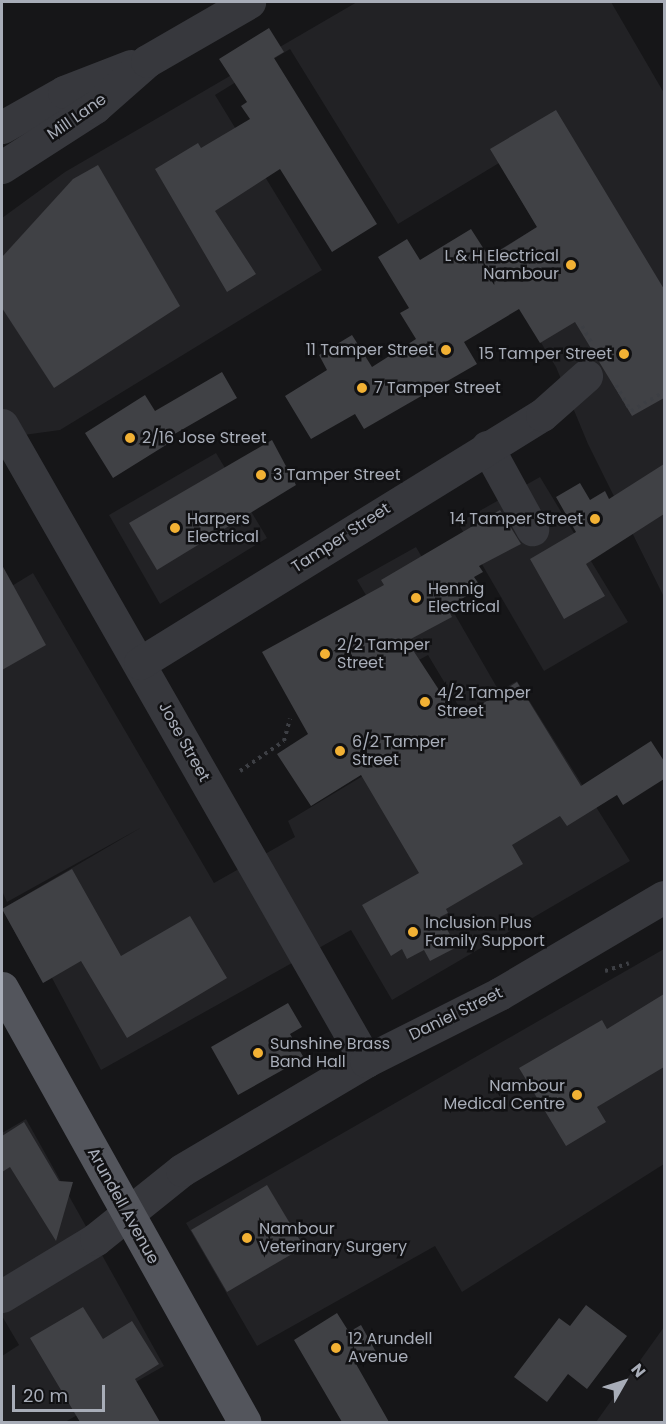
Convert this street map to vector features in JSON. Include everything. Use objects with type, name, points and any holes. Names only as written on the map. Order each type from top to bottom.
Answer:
[{"type":"main road","name":"Arundell Avenue","points":[[2,988],[245,1422]]},
{"type":"street","name":"Mill Lane","points":[[2,127],[64,92],[147,61],[249,2]]},
{"type":"street","name":"Mill Lane","points":[[2,166],[95,107],[147,61]]},
{"type":"street","name":"Tamper Street","points":[[140,663],[477,452],[542,415],[586,376]]},
{"type":"street","name":"Jose Street","points":[[2,424],[366,1060]]},
{"type":"street","points":[[477,452],[488,491]]},
{"type":"street","points":[[477,452],[532,529]]},
{"type":"street","name":"Daniel Street","points":[[2,1296],[96,1239],[182,1170],[366,1060],[500,994],[664,897]]},
{"type":"path","points":[[240,771],[284,741],[290,719]]},
{"type":"path","points":[[596,975],[629,963]]},
{"type":"shaded area","points":[[357,2],[611,2],[664,93],[664,597],[588,444],[556,367],[488,257],[537,227],[499,163],[398,224],[290,49],[215,95],[322,270],[60,430],[2,438],[2,218],[65,172]]},
{"type":"shaded area","points":[[216,453],[267,538],[160,604],[109,515]]},
{"type":"shaded area","points":[[540,477],[628,622],[544,671],[458,523]]},
{"type":"shaded area","points":[[416,547],[499,691],[517,681],[630,861],[392,1000],[351,930],[101,1070],[52,978],[43,983],[2,909],[142,827],[7,902],[2,891],[2,592],[33,573],[214,883],[295,837],[288,821],[464,715],[428,655],[408,666],[357,580]]},
{"type":"shaded area","points":[[664,949],[664,1164],[462,1292],[435,1246],[257,1346],[186,1223]]},
{"type":"shaded area","points":[[26,1119],[164,1366],[65,1422],[2,1422],[2,1356],[19,1345],[2,1316],[2,1133]]},
{"type":"shaded area","points":[[664,1327],[664,1422],[596,1422]]},
{"type":"building","points":[[269,28],[284,52],[274,58],[377,224],[332,252],[280,169],[215,211],[256,274],[227,292],[155,169],[198,143],[201,148],[250,119],[241,106],[247,102],[219,59]]},
{"type":"building","points":[[556,110],[664,289],[664,398],[632,416],[575,322],[540,343],[519,309],[464,342],[477,364],[364,429],[355,414],[311,439],[285,396],[327,370],[319,355],[352,335],[372,367],[416,339],[400,313],[409,308],[378,257],[407,239],[420,260],[471,229],[489,257],[537,227],[490,149]]},
{"type":"building","points":[[98,165],[180,306],[54,388],[2,308],[2,257],[73,179]]},
{"type":"building","name":"2/16 Jose Street","points":[[222,372],[237,398],[171,436],[174,440],[113,478],[85,433],[145,395],[155,411]]},
{"type":"building","points":[[272,440],[296,485],[157,570],[129,523]]},
{"type":"building","points":[[664,464],[664,514],[586,564],[605,596],[564,619],[530,559],[576,532],[556,497],[580,483],[590,500],[605,491],[609,499]]},
{"type":"building","points":[[500,510],[521,544],[479,566],[483,572],[474,577],[481,587],[447,608],[452,617],[407,641],[458,719],[517,682],[581,786],[651,741],[664,761],[664,779],[623,805],[617,795],[567,826],[560,816],[512,845],[523,864],[446,909],[448,913],[440,917],[457,947],[430,961],[424,950],[407,959],[402,949],[391,956],[362,905],[419,873],[361,775],[311,806],[277,754],[308,734],[262,652],[384,585],[381,580]]},
{"type":"building","points":[[2,565],[46,645],[2,670]]},
{"type":"building","points":[[72,869],[121,956],[190,916],[227,978],[127,1038],[81,961],[43,983],[2,909]]},
{"type":"building","name":"Nambour Medical Centre","points":[[664,994],[664,1067],[597,1107],[606,1122],[566,1146],[519,1068],[602,1020],[607,1029]]},
{"type":"building","name":"Sunshine Brass Band Hall","points":[[288,1003],[302,1027],[290,1034],[304,1058],[238,1095],[211,1047]]},
{"type":"building","points":[[24,1122],[59,1181],[73,1182],[56,1241],[10,1167],[2,1172],[2,1136]]},
{"type":"building","name":"Nambour Veterinary Surgery","points":[[267,1185],[304,1247],[227,1292],[191,1230]]},
{"type":"building","points":[[586,1305],[627,1336],[587,1389],[568,1374],[547,1402],[514,1377],[559,1318],[570,1326]]},
{"type":"building","points":[[83,1307],[103,1339],[132,1321],[159,1364],[135,1379],[160,1422],[80,1422],[30,1338]]},
{"type":"building","points":[[337,1313],[349,1332],[361,1325],[376,1352],[356,1364],[389,1422],[342,1422],[294,1340]]},
{"type":"place","name":"L & H Electrical Nambour","points":[[571,265]]},
{"type":"place","name":"11 Tamper Street","points":[[446,350]]},
{"type":"place","name":"15 Tamper Street","points":[[624,354]]},
{"type":"place","name":"7 Tamper Street","points":[[362,388]]},
{"type":"place","name":"2/16 Jose Street","points":[[130,438]]},
{"type":"place","name":"3 Tamper Street","points":[[261,475]]},
{"type":"place","name":"14 Tamper Street","points":[[595,519]]},
{"type":"place","name":"Harpers Electrical","points":[[175,528]]},
{"type":"place","name":"Hennig Electrical","points":[[416,598]]},
{"type":"place","name":"2/2 Tamper Street","points":[[325,654]]},
{"type":"place","name":"4/2 Tamper Street","points":[[425,702]]},
{"type":"place","name":"6/2 Tamper Street","points":[[340,751]]},
{"type":"place","name":"Inclusion Plus Family Support","points":[[413,932]]},
{"type":"place","name":"Sunshine Brass Band Hall","points":[[258,1053]]},
{"type":"place","name":"Nambour Medical Centre","points":[[577,1095]]},
{"type":"place","name":"Nambour Veterinary Surgery","points":[[247,1238]]},
{"type":"place","name":"12 Arundell Avenue","points":[[336,1348]]}]
